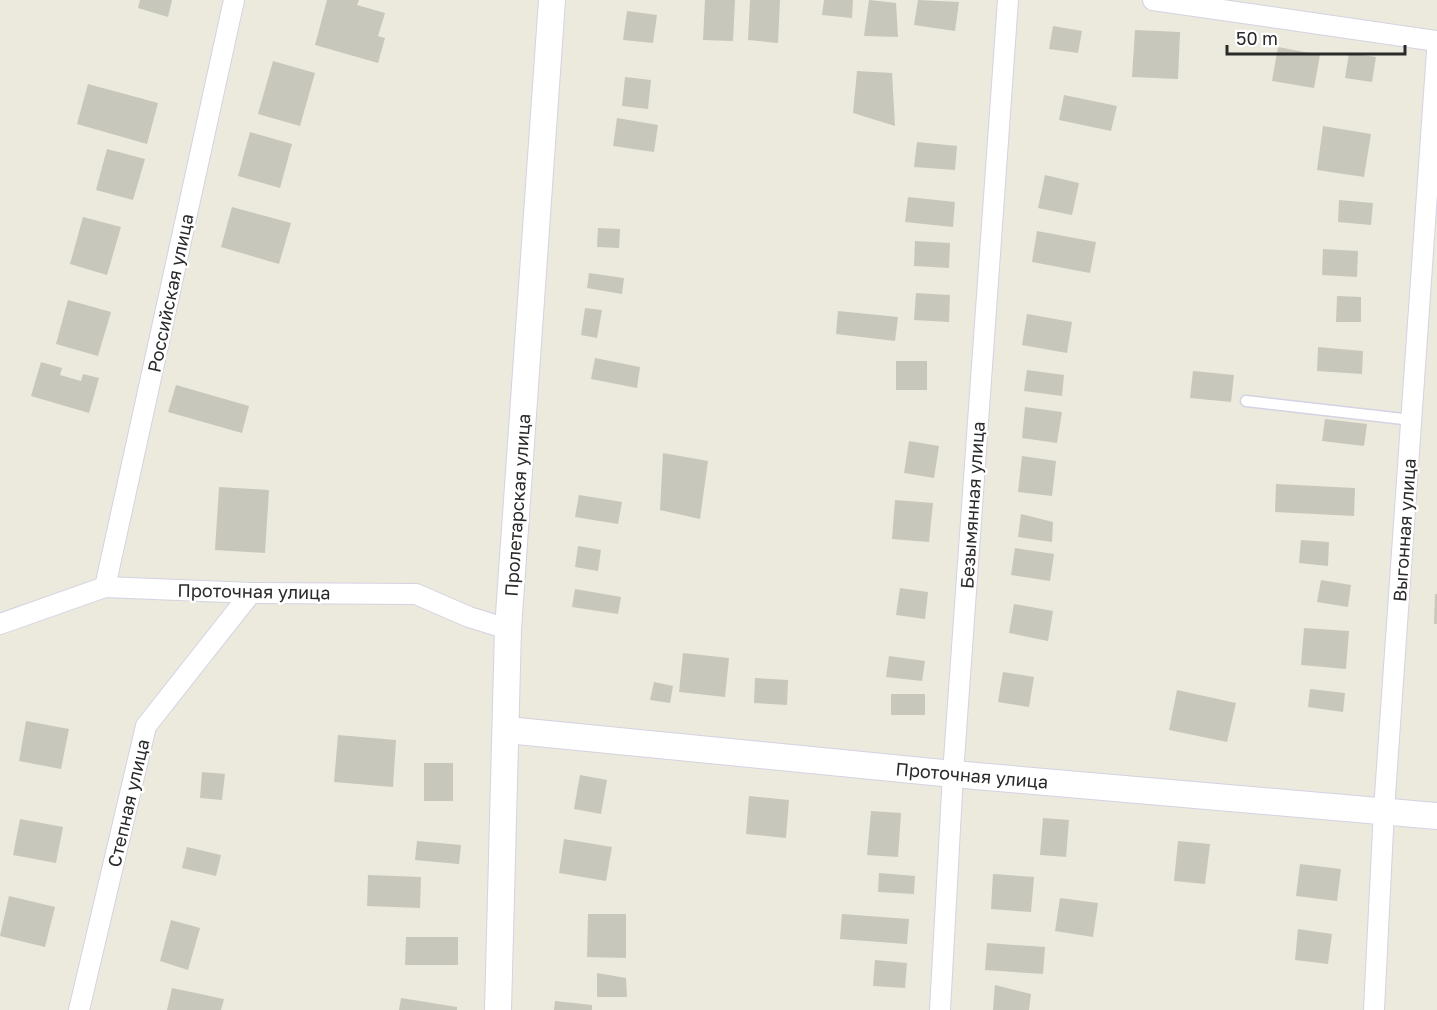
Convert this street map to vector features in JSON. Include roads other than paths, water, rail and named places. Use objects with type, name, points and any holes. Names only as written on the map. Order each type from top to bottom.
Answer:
[{"type":"street","name":"Российская улица","points":[[105,587],[234,0]]},
{"type":"street","name":"Пролетарская улица","points":[[498,1010],[508,629],[552,0]]},
{"type":"street","name":"Безымянная улица","points":[[940,1010],[953,774],[1008,0]]},
{"type":"street","points":[[1153,0],[1437,41]]},
{"type":"street","name":"Выгонная улица","points":[[1377,1010],[1384,810],[1437,51]]},
{"type":"street","name":"Проточная улица","points":[[0,624],[105,587],[416,594],[469,617],[508,629]]},
{"type":"street","name":"Степная улица","points":[[79,1010],[147,726],[251,592]]},
{"type":"street","name":"Проточная улица","points":[[507,730],[953,774],[1437,816]]},
{"type":"lane","points":[[1245,401],[1412,420]]}]
